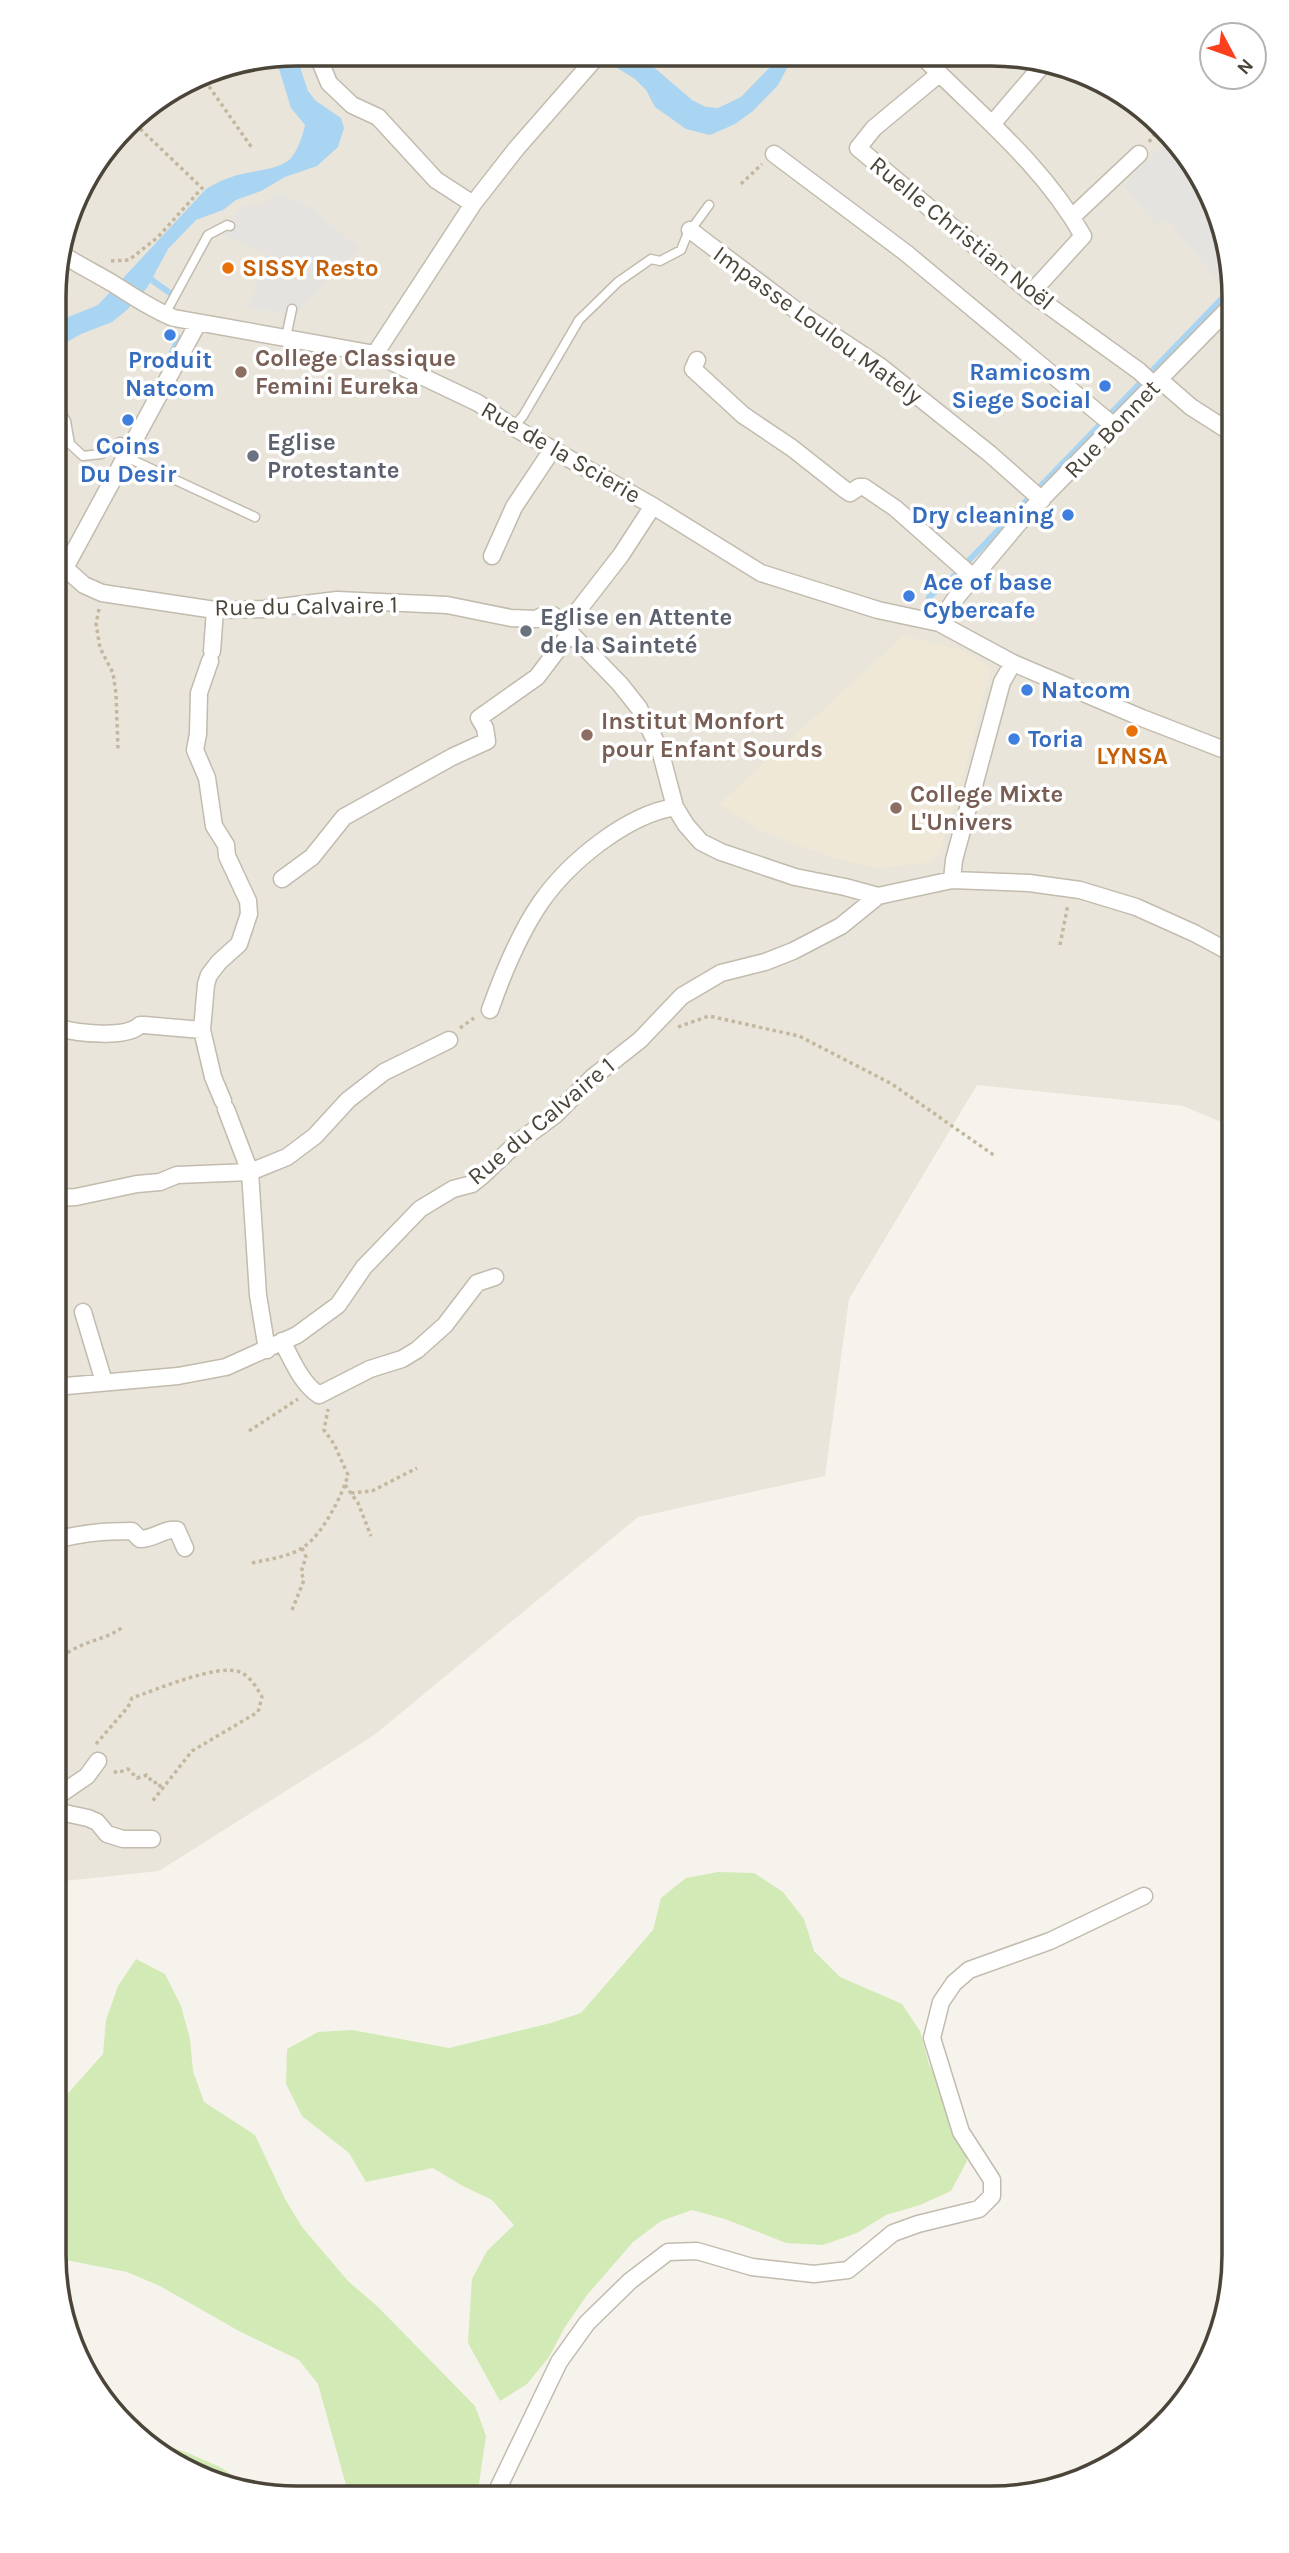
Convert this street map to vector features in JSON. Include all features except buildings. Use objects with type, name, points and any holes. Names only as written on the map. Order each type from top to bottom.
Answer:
[{"type":"street","points":[[932,66],[993,123],[1056,193],[1083,236],[1031,293]]},
{"type":"street","points":[[322,67],[329,83],[352,105],[379,117],[436,180],[473,204]]},
{"type":"street","points":[[375,354],[473,204],[531,131],[588,67]]},
{"type":"street","points":[[993,123],[1037,71]]},
{"type":"street","name":"Ruelle Christian Noël","points":[[939,74],[874,128],[858,148],[1031,293],[1150,379],[1222,427]]},
{"type":"street","points":[[774,153],[906,253],[1107,420]]},
{"type":"street","points":[[1072,217],[1139,153]]},
{"type":"street","name":"Impasse Loulou Mately","points":[[691,230],[801,314],[881,367],[990,454],[1036,495]]},
{"type":"street","name":"Rue de la Scierie","points":[[70,259],[165,314],[198,323],[375,354],[478,403],[513,427],[653,506],[761,573],[878,610],[939,623],[1013,663],[1222,749]]},
{"type":"street","name":"Rue Bonnet","points":[[939,623],[964,570],[1107,420],[1222,314]]},
{"type":"street","points":[[67,555],[129,451],[198,323]]},
{"type":"street","points":[[697,360],[693,369],[743,415],[792,448],[850,493],[859,486],[864,487],[895,508],[964,570]]},
{"type":"street","points":[[492,556],[513,507],[552,450]]},
{"type":"street","points":[[282,879],[312,857],[344,817],[452,757],[487,741],[485,728],[479,718],[537,677],[653,506]]},
{"type":"street","name":"Rue du Calvaire 1","points":[[67,571],[84,585],[102,593],[215,610],[264,609],[337,600],[433,604],[511,618],[536,619],[553,615],[639,708],[660,750],[675,807],[701,842],[721,852],[794,877],[878,896]]},
{"type":"street","points":[[215,610],[211,656],[199,693],[195,750],[208,778],[214,826],[226,845],[227,856],[248,901],[249,914],[239,944],[209,975],[202,1030],[213,1077],[250,1172],[258,1295],[267,1350]]},
{"type":"street","points":[[952,880],[954,860],[991,719],[1002,682],[1013,663]]},
{"type":"street","points":[[490,1010],[512,956],[541,902],[569,870],[604,840],[637,819],[675,807]]},
{"type":"street","name":"Rue du Calvaire 1","points":[[66,1386],[178,1376],[226,1367],[297,1335],[338,1305],[364,1267],[420,1209],[453,1189],[472,1184],[482,1176],[517,1143],[555,1115],[593,1077],[640,1040],[682,996],[720,973],[765,962],[805,945],[841,926],[878,896],[952,880],[1029,883],[1093,894],[1136,907],[1222,948]]},
{"type":"street","points":[[67,1030],[106,1033],[128,1031],[144,1025],[202,1030]]},
{"type":"street","points":[[67,1197],[160,1182],[177,1175],[250,1172],[287,1157],[315,1136],[348,1100],[384,1072],[449,1040]]},
{"type":"street","points":[[282,1341],[296,1369],[318,1392],[370,1369],[402,1359],[417,1350],[445,1325],[477,1283],[495,1278]]},
{"type":"street","points":[[83,1312],[104,1382]]},
{"type":"street","points":[[66,1538],[87,1532],[132,1531],[140,1539],[151,1539],[170,1529],[177,1530],[185,1548]]},
{"type":"street","points":[[66,1790],[87,1776],[98,1761]]},
{"type":"street","points":[[66,1813],[97,1822],[107,1834],[123,1839],[152,1839]]},
{"type":"street","points":[[499,2486],[559,2362],[587,2323],[630,2281],[668,2252],[697,2251],[752,2267],[814,2274],[848,2270],[893,2233],[979,2209],[992,2196],[992,2180],[961,2132],[932,2038],[941,2002],[954,1983],[970,1970],[1050,1941],[1144,1896]]},
{"type":"lane","points":[[513,427],[523,416],[579,320],[618,282],[651,259],[660,261],[681,250],[709,205]]},
{"type":"lane","points":[[165,314],[208,235],[230,226]]},
{"type":"lane","points":[[286,337],[292,309]]},
{"type":"lane","points":[[67,426],[70,444],[83,456],[101,454],[120,442],[129,451],[255,517]]},
{"type":"path","points":[[208,85],[252,148]]},
{"type":"path","points":[[108,261],[130,260],[158,237],[202,188],[140,129]]},
{"type":"path","points":[[741,184],[774,153]]},
{"type":"path","points":[[102,593],[96,624],[100,648],[113,673],[118,750]]},
{"type":"path","points":[[1060,945],[1066,915]]},
{"type":"path","points":[[449,1040],[463,1024],[490,1010]]},
{"type":"path","points":[[675,1028],[709,1016],[799,1036],[892,1084],[995,1156]]},
{"type":"path","points":[[249,1431],[318,1392],[328,1412],[324,1430],[334,1444],[348,1475],[325,1522],[307,1545],[283,1556],[251,1563]]},
{"type":"path","points":[[351,1493],[372,1492],[417,1468]]},
{"type":"path","points":[[345,1485],[358,1503],[371,1536]]},
{"type":"path","points":[[292,1610],[304,1580],[302,1572],[306,1557],[302,1548]]},
{"type":"path","points":[[66,1654],[117,1632],[124,1626]]},
{"type":"path","points":[[151,1803],[192,1751],[258,1712],[262,1697],[242,1672],[228,1670],[206,1674],[132,1698],[128,1707],[97,1742],[93,1758],[117,1773],[128,1769],[137,1778],[147,1775],[153,1783],[158,1782],[161,1788]]},
{"type":"shaded area","points":[[991,66],[1036,71],[1094,90],[1120,105],[1144,124],[1184,169],[1199,195],[1210,223],[1221,268],[1222,1122],[1183,1106],[977,1085],[849,1299],[825,1476],[638,1517],[373,1736],[159,1871],[66,1881],[67,283],[74,238],[90,195],[114,157],[134,134],[182,97],[223,79],[283,67]]},
{"type":"shaded area","points":[[1164,144],[1184,169],[1199,195],[1218,253],[1222,285],[1166,218],[1157,226],[1123,186]]},
{"type":"shaded area","points":[[278,192],[311,208],[359,248],[294,315],[247,307],[258,285],[254,283],[268,254],[223,235],[242,206],[261,206]]},
{"type":"shaded area","points":[[904,636],[962,650],[991,668],[939,854],[925,863],[877,868],[830,857],[765,832],[719,804]]},
{"type":"green space","points":[[718,1872],[754,1873],[783,1892],[804,1919],[814,1951],[840,1977],[902,2004],[920,2031],[929,2064],[960,2126],[967,2161],[951,2191],[920,2205],[886,2215],[857,2233],[823,2245],[786,2243],[725,2219],[692,2210],[661,2221],[633,2242],[587,2295],[549,2357],[527,2384],[500,2401],[468,2343],[472,2279],[487,2251],[514,2225],[492,2200],[433,2168],[366,2182],[349,2153],[302,2116],[286,2084],[287,2049],[318,2032],[352,2030],[449,2048],[581,2013],[653,1930],[661,1898],[686,1878]]},
{"type":"green space","points":[[136,1959],[165,1974],[181,2006],[190,2039],[193,2071],[204,2102],[255,2135],[285,2199],[302,2227],[348,2281],[378,2307],[475,2406],[486,2436],[479,2486],[347,2486],[318,2384],[299,2360],[239,2331],[160,2286],[127,2272],[66,2260],[66,2095],[103,2054],[106,2020],[118,1986]]},
{"type":"green space","points":[[165,2445],[188,2453],[222,2468],[236,2478],[195,2463]]},
{"type":"water","points":[[653,66],[692,100],[706,107],[718,108],[741,97],[771,66],[788,66],[778,85],[753,111],[735,124],[710,135],[686,129],[655,107],[646,90],[635,79],[615,67]]},
{"type":"water","points":[[300,67],[308,91],[316,101],[341,118],[344,128],[338,147],[317,166],[285,177],[261,191],[236,200],[223,210],[196,220],[168,249],[147,288],[128,309],[112,322],[67,342],[67,318],[98,305],[206,189],[232,177],[278,166],[292,157],[305,125],[291,108],[279,68]]},
{"type":"waterway","points":[[148,275],[170,293]]},
{"type":"waterway","points":[[929,597],[950,580],[1222,298]]},
{"type":"waterway","points":[[168,361],[179,338]]},
{"type":"place","name":"SISSY Resto","points":[[228,268]]},
{"type":"place","name":"Produit Natcom","points":[[170,335]]},
{"type":"place","name":"College Classique Femini Eureka","points":[[241,372]]},
{"type":"place","name":"Ramicosm Siege Social","points":[[1105,386]]},
{"type":"place","name":"Coins Du Desir","points":[[128,420]]},
{"type":"place","name":"Eglise Protestante","points":[[253,456]]},
{"type":"place","name":"Dry cleaning","points":[[1068,515]]},
{"type":"place","name":"Ace of base Cybercafe","points":[[909,596]]},
{"type":"place","name":"Eglise en Attente de la Sainteté","points":[[526,631]]},
{"type":"place","name":"Natcom","points":[[1027,690]]},
{"type":"place","name":"LYNSA","points":[[1132,731]]},
{"type":"place","name":"Institut Monfort pour Enfant Sourds","points":[[587,735]]},
{"type":"place","name":"Toria","points":[[1014,739]]},
{"type":"place","name":"College Mixte L'Univers","points":[[896,808]]}]
